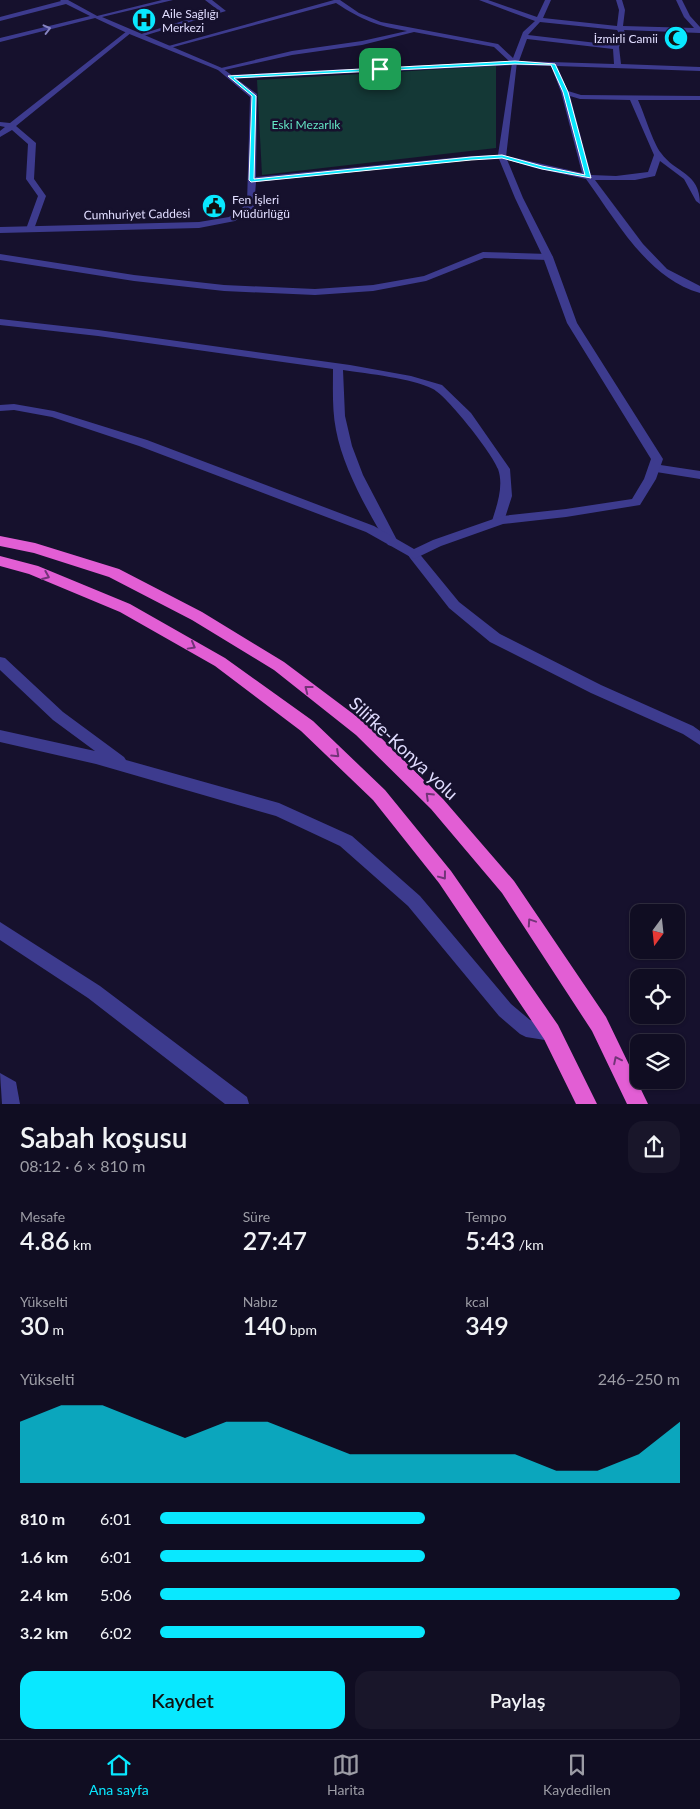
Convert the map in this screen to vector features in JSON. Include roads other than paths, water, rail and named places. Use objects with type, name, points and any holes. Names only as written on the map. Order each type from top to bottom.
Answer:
[{"type":"highway","name":"Silifke-Konya yolu","points":[[0,541],[35,548],[114,573],[197,616],[279,666],[362,730],[437,804],[508,887],[599,1024],[638,1104]]},
{"type":"highway","points":[[0,561],[33,570],[124,608],[220,662],[307,726],[379,795],[445,877],[551,1032],[587,1104]]},
{"type":"street","points":[[0,40],[170,0]]},
{"type":"street","points":[[138,36],[223,11],[208,0]]},
{"type":"street","points":[[168,47],[337,0],[358,14],[379,24],[496,45],[515,63]]},
{"type":"street","points":[[482,0],[539,20],[620,28],[699,28]]},
{"type":"street","points":[[414,555],[437,543],[498,521],[636,502],[650,479],[657,459],[572,323],[548,257],[519,198],[502,157],[515,63],[526,32],[539,20],[548,0]]},
{"type":"street","points":[[618,66],[616,47],[622,33],[620,28],[622,10],[619,0]]},
{"type":"street","points":[[679,0],[687,17],[699,28]]},
{"type":"street","points":[[0,19],[64,1],[138,36],[220,69],[230,76],[515,63],[700,69]]},
{"type":"street","points":[[220,69],[292,53],[362,43],[416,31]]},
{"type":"street","points":[[0,135],[130,32]]},
{"type":"street","points":[[525,37],[616,47]]},
{"type":"street","points":[[292,53],[299,60]]},
{"type":"street","points":[[553,64],[565,92],[585,172],[640,246],[664,271],[700,290]]},
{"type":"street","points":[[306,66],[312,73]]},
{"type":"street","name":"Cumhuriyet Caddesi","points":[[0,230],[199,226],[232,219],[251,205],[254,96],[230,76]]},
{"type":"street","points":[[565,92],[580,97],[700,99]]},
{"type":"street","points":[[633,98],[658,154],[687,178],[697,190],[700,201]]},
{"type":"street","points":[[0,124],[12,126],[32,143],[30,179],[42,196],[30,228]]},
{"type":"street","points":[[251,180],[462,159],[502,157],[542,168],[589,177],[639,178],[652,174],[658,154]]},
{"type":"street","points":[[0,257],[159,281],[224,288],[315,292],[373,288],[426,278],[483,255],[548,257]]},
{"type":"street","points":[[0,322],[98,332],[338,367],[411,379],[438,387],[467,415],[504,469],[506,496],[498,521]]},
{"type":"street","points":[[338,367],[342,432],[352,462],[392,542]]},
{"type":"street","points":[[0,408],[14,407],[54,414],[144,443],[370,528],[414,555],[454,605],[495,638],[588,685],[688,730],[700,738]]},
{"type":"street","points":[[654,468],[700,475]]},
{"type":"street","points":[[0,662],[58,716],[125,766]]},
{"type":"street","points":[[0,736],[125,766],[279,810],[346,841],[414,901],[505,1010],[526,1028],[551,1032]]},
{"type":"street","points":[[0,930],[94,992],[240,1104]]},
{"type":"street","points":[[0,1082],[9,1089],[11,1104]]},
{"type":"place","name":"Aile Sağlığı Merkezi","points":[[144,20]]},
{"type":"place","name":"İzmirli Camii","points":[[676,38]]},
{"type":"place","name":"Fen İşleri Müdürlüğü","points":[[214,206]]},
{"type":"park label","name":"Eski Mezarlık","points":[[306,124]]}]
